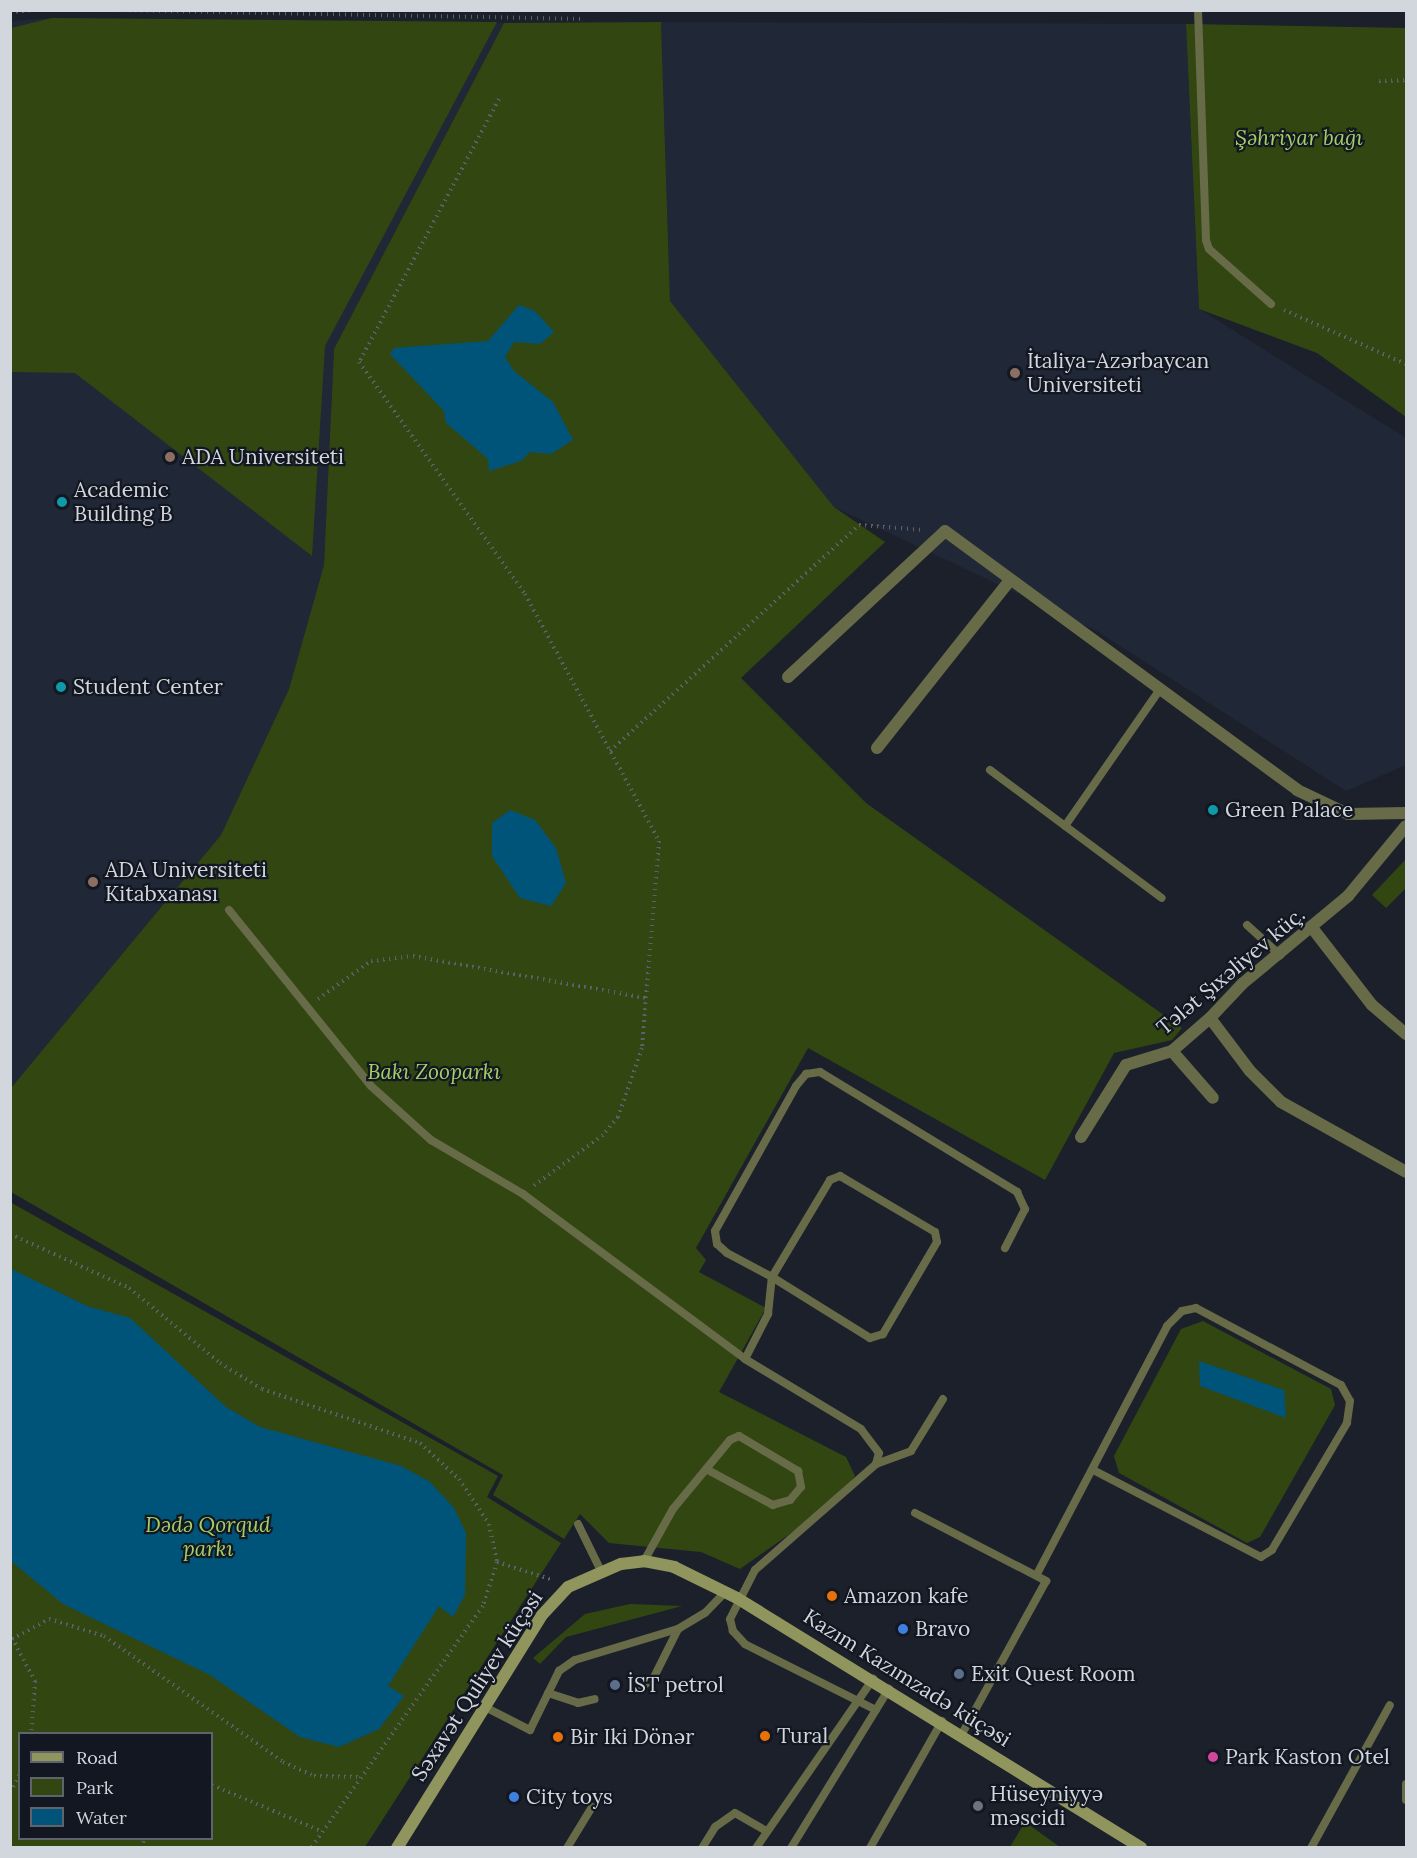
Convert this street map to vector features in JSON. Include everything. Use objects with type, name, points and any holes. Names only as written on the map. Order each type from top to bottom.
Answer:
[{"type":"main road","name":"Kazım Kazımzadə küçəsi","points":[[644,1561],[674,1568],[737,1598],[943,1721],[1141,1848]]},
{"type":"main road","name":"Səxavət Quliyev küçəsi","points":[[397,1848],[483,1706],[542,1615],[568,1587],[601,1571],[644,1561]]},
{"type":"street","points":[[788,677],[945,531],[1158,692],[1329,807],[1348,814],[1407,813]]},
{"type":"street","points":[[877,748],[1010,580]]},
{"type":"street","name":"Tələt Şıxəliyev küç.","points":[[1081,1137],[1126,1065],[1172,1051],[1280,955],[1313,929],[1407,826]]},
{"type":"street","points":[[1313,929],[1372,1005],[1407,1034]]},
{"type":"street","points":[[1210,1018],[1281,1102],[1407,1172]]},
{"type":"street","points":[[1172,1051],[1213,1098]]},
{"type":"lane","points":[[1198,10],[1206,240],[1209,249],[1271,304]]},
{"type":"lane","points":[[1065,826],[1158,692]]},
{"type":"lane","points":[[990,770],[1162,898]]},
{"type":"lane","points":[[230,910],[370,1086],[430,1140],[523,1194],[745,1359],[861,1429],[879,1453],[876,1464]]},
{"type":"lane","points":[[1246,925],[1280,955]]},
{"type":"lane","points":[[745,1359],[768,1314],[772,1277],[830,1180],[840,1176],[935,1232],[937,1242],[883,1334],[870,1338],[772,1277],[727,1253],[717,1244],[715,1231],[796,1086],[807,1074],[820,1072],[1017,1192],[1024,1209],[1005,1248]]},
{"type":"lane","points":[[1036,1574],[1093,1470],[1167,1326],[1182,1311],[1196,1308],[1341,1385],[1350,1401],[1347,1423],[1272,1550],[1261,1557],[1093,1470]]},
{"type":"lane","points":[[876,1710],[745,1644],[730,1619],[737,1598],[766,1558],[876,1464],[911,1451],[943,1399]]},
{"type":"lane","points":[[644,1561],[673,1509],[706,1469],[739,1436],[798,1471],[801,1487],[790,1500],[773,1505],[706,1469]]},
{"type":"lane","points":[[915,1513],[1046,1581],[1042,1595],[962,1734]]},
{"type":"lane","points":[[578,1524],[601,1571]]},
{"type":"lane","points":[[483,1706],[530,1730],[559,1671],[575,1660],[678,1629],[705,1613],[725,1592]]},
{"type":"lane","points":[[637,1690],[653,1679],[678,1629]]},
{"type":"lane","points":[[756,1848],[873,1679]]},
{"type":"lane","points":[[791,1848],[890,1689]]},
{"type":"lane","points":[[548,1693],[578,1703],[595,1699]]},
{"type":"lane","points":[[1311,1848],[1390,1705]]},
{"type":"lane","points":[[870,1848],[943,1721]]},
{"type":"lane","points":[[1407,1784],[1407,1800]]},
{"type":"lane","points":[[567,1848],[592,1807]]},
{"type":"lane","points":[[702,1848],[715,1827],[735,1813],[766,1831]]},
{"type":"path","points":[[10,12],[35,10]]},
{"type":"path","points":[[117,10],[583,19]]},
{"type":"path","points":[[1379,81],[1407,80]]},
{"type":"path","points":[[499,99],[359,362],[525,594],[660,841],[642,1048],[618,1117],[603,1135],[523,1194]]},
{"type":"path","points":[[1271,304],[1407,364]]},
{"type":"path","points":[[610,751],[859,525],[945,531]]},
{"type":"path","points":[[307,1006],[371,961],[413,956],[646,998]]},
{"type":"path","points":[[10,1234],[129,1287],[220,1363],[262,1389],[420,1443],[459,1479],[489,1524],[497,1562],[483,1606],[311,1848]]},
{"type":"path","points":[[497,1562],[540,1573]]},
{"type":"path","points":[[31,1732],[35,1682],[11,1638],[49,1619],[104,1636],[283,1762],[314,1776],[361,1777]]},
{"type":"path","points":[[10,1792],[18,1778]]},
{"type":"path","points":[[213,1785],[321,1831]]},
{"type":"shaded area","name":"ADA Universiteti","points":[[52,18],[504,23],[334,349],[324,565],[289,689],[221,835],[11,1088],[11,21]]},
{"type":"shaded area","name":"İtaliya-Azərbaycan Universiteti","points":[[661,22],[1186,24],[1199,309],[1406,438],[1406,765],[1346,791],[1097,631],[834,507],[670,301]]},
{"type":"green space","points":[[52,18],[497,22],[325,346],[312,556],[75,373],[11,372],[11,28]]},
{"type":"green space","name":"Bakı Zooparkı","points":[[661,22],[670,301],[834,507],[885,542],[741,678],[866,803],[1182,1028],[1172,1040],[1114,1053],[1045,1180],[808,1048],[696,1248],[706,1260],[699,1272],[766,1308],[719,1392],[846,1457],[855,1476],[835,1502],[740,1569],[701,1552],[609,1543],[580,1514],[564,1539],[493,1495],[503,1475],[11,1192],[11,1088],[221,835],[289,689],[324,565],[334,349],[504,23]]},
{"type":"green space","name":"Şəhriyar bağı","points":[[1186,24],[1406,28],[1406,417],[1317,353],[1199,309]]},
{"type":"green space","points":[[1406,859],[1406,888],[1386,908],[1372,895]]},
{"type":"green space","name":"Dədə Qorqud parkı","points":[[10,1202],[498,1476],[487,1497],[561,1543],[365,1847],[11,1847]]},
{"type":"green space","points":[[1203,1321],[1331,1389],[1335,1405],[1260,1537],[1247,1543],[1119,1473],[1114,1456],[1181,1329]]},
{"type":"green space","points":[[630,1604],[682,1606],[566,1637],[540,1664],[533,1658],[585,1614]]},
{"type":"green space","points":[[1025,1822],[1060,1847],[1010,1847]]},
{"type":"water","points":[[519,305],[535,311],[554,332],[540,344],[514,342],[505,357],[514,371],[553,402],[573,440],[551,454],[530,452],[521,461],[489,471],[488,459],[446,423],[444,411],[390,354],[394,348],[488,341]]},
{"type":"water","points":[[510,810],[535,820],[556,848],[566,883],[551,906],[520,898],[492,856],[492,823]]},
{"type":"water","points":[[11,1269],[87,1306],[130,1318],[226,1407],[260,1427],[401,1466],[430,1482],[454,1508],[466,1533],[465,1595],[453,1617],[439,1606],[388,1686],[404,1696],[379,1729],[339,1747],[300,1737],[210,1675],[63,1604],[11,1561]]},
{"type":"water","points":[[1199,1361],[1284,1390],[1286,1418],[1200,1386]]},
{"type":"place","name":"İtaliya-Azərbaycan Universiteti","points":[[1015,373]]},
{"type":"place","name":"ADA Universiteti","points":[[170,457]]},
{"type":"place","name":"Academic Building B","points":[[62,502]]},
{"type":"place","name":"Student Center","points":[[61,687]]},
{"type":"place","name":"Green Palace","points":[[1213,810]]},
{"type":"place","name":"ADA Universiteti Kitabxanası","points":[[93,882]]},
{"type":"place","name":"Amazon kafe","points":[[832,1596]]},
{"type":"place","name":"Bravo","points":[[903,1629]]},
{"type":"place","name":"Exit Quest Room","points":[[959,1674]]},
{"type":"place","name":"İST petrol","points":[[615,1685]]},
{"type":"place","name":"Tural","points":[[765,1736]]},
{"type":"place","name":"Bir Iki Dönər","points":[[558,1737]]},
{"type":"place","name":"Park Kaston Otel","points":[[1213,1757]]},
{"type":"place","name":"City toys","points":[[514,1797]]},
{"type":"place","name":"Hüseyniyyə məscidi","points":[[978,1806]]}]
